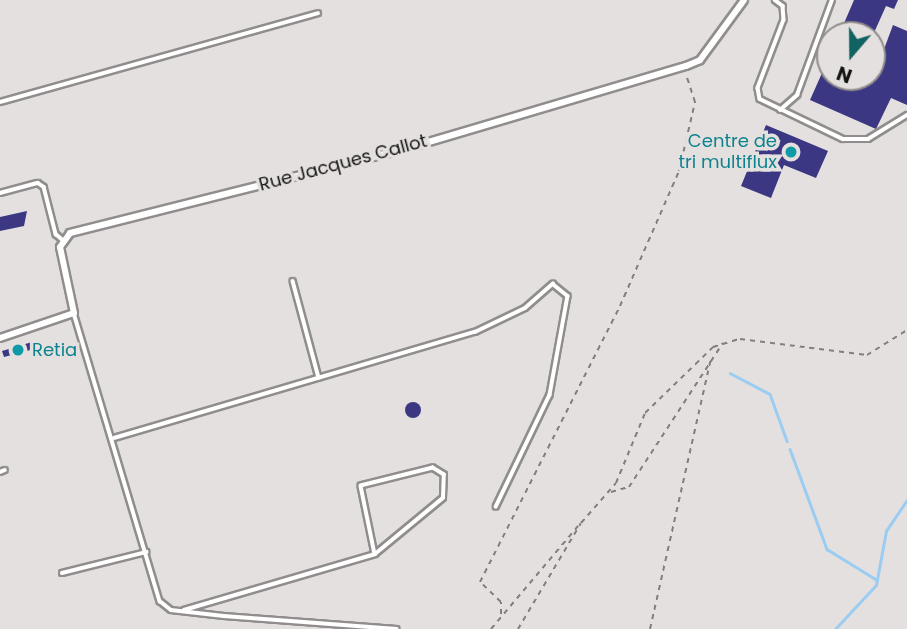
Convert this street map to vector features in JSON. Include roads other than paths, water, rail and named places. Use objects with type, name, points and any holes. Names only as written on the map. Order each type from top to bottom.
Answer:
[{"type":"street","name":"Rue Jacques Callot","points":[[63,240],[701,60],[744,0]]},
{"type":"street","points":[[0,338],[74,313],[63,240]]},
{"type":"lane","points":[[775,0],[783,6],[784,20],[758,88],[760,99],[843,139],[868,139],[907,115]]},
{"type":"lane","points":[[780,110],[797,95],[832,0]]},
{"type":"lane","points":[[0,102],[318,13]]},
{"type":"lane","points":[[0,193],[44,187],[56,234],[63,240]]},
{"type":"lane","points":[[293,281],[319,378]]},
{"type":"lane","points":[[114,438],[475,332],[559,286],[568,296],[550,395],[496,507]]},
{"type":"lane","points":[[74,313],[80,316],[160,601],[182,611],[397,629]]},
{"type":"lane","points":[[182,611],[375,554],[443,498],[444,475],[433,468],[360,486],[375,554]]},
{"type":"lane","points":[[62,573],[146,552]]},
{"type":"waterway","points":[[730,373],[770,394],[787,441]]},
{"type":"waterway","points":[[790,449],[827,549],[877,580]]},
{"type":"waterway","points":[[835,629],[876,585],[886,531],[907,500]]},
{"type":"place","name":"Centre de tri multiflux","points":[[791,152]]},
{"type":"place","name":"Retia","points":[[18,350]]}]
